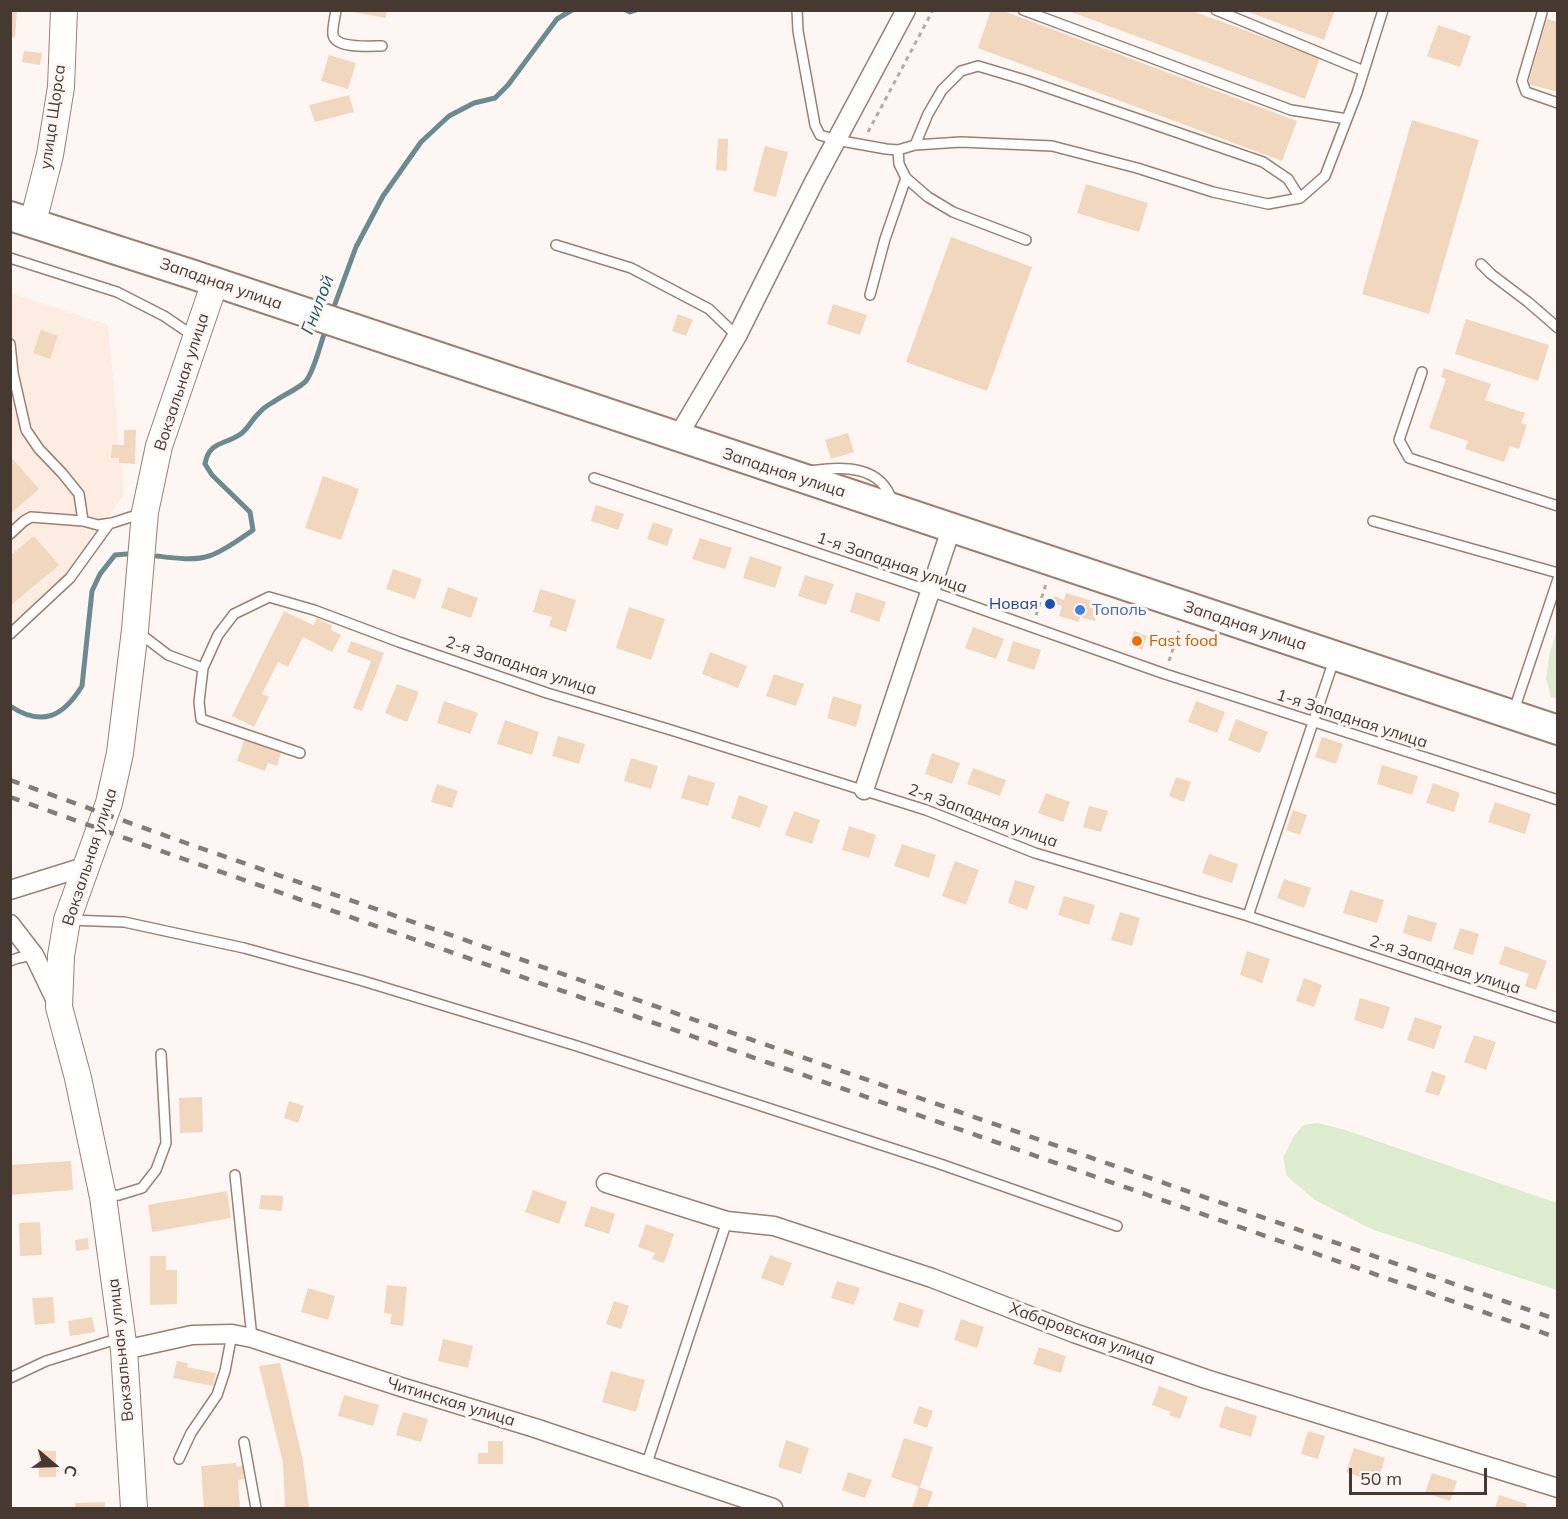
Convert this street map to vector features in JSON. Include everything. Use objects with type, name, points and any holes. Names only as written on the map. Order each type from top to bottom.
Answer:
[{"type":"main road","name":"улица Щорса","points":[[22,219],[50,155],[61,87],[64,10]]},
{"type":"main road","name":"Западная улица","points":[[22,219],[1557,730]]},
{"type":"main road","name":"Вокзальная улица","points":[[134,1509],[123,1344],[103,1197],[78,1078],[59,1007],[61,956],[67,920],[109,803],[120,753],[146,512],[159,446],[215,282]]},
{"type":"street","points":[[678,436],[737,336],[814,182],[906,10]]},
{"type":"street","points":[[864,790],[951,529]]},
{"type":"street","points":[[10,890],[87,866]]},
{"type":"street","points":[[10,924],[34,955],[59,1007]]},
{"type":"street","name":"Хабаровская улица","points":[[606,1183],[727,1221],[774,1226],[932,1278],[1074,1333],[1206,1379],[1557,1488]]},
{"type":"street","name":"Читинская улица","points":[[123,1344],[192,1335],[232,1334],[252,1338],[535,1428],[773,1509]]},
{"type":"lane","points":[[336,10],[333,35],[337,41],[345,45],[382,46]]},
{"type":"lane","points":[[797,10],[798,31],[815,125],[820,135],[836,140],[898,150],[915,145],[961,142],[1052,146],[1137,168],[1213,192],[1268,204],[1300,198],[1325,176],[1347,119],[1382,13],[1372,10]]},
{"type":"lane","points":[[1023,10],[1291,110],[1347,119]]},
{"type":"lane","points":[[1216,10],[1364,70]]},
{"type":"lane","points":[[1542,13],[1522,81],[1526,92],[1557,103]]},
{"type":"lane","points":[[915,145],[928,114],[942,90],[961,71],[978,66],[1263,162],[1288,179],[1300,198]]},
{"type":"lane","points":[[898,150],[899,164],[906,178],[928,197],[953,212],[1026,240]]},
{"type":"lane","points":[[870,295],[885,239],[906,178]]},
{"type":"lane","points":[[556,245],[631,268],[709,309],[737,336]]},
{"type":"lane","points":[[10,258],[117,292],[164,316],[197,338]]},
{"type":"lane","points":[[1481,264],[1557,328]]},
{"type":"lane","points":[[10,344],[13,373],[26,430],[39,449],[79,494],[83,521]]},
{"type":"lane","points":[[1422,372],[1399,440],[1409,458],[1557,506]]},
{"type":"lane","name":"1-я Западная улица","points":[[594,478],[930,591],[1165,674],[1557,800]]},
{"type":"lane","points":[[10,534],[31,517],[83,521],[98,525],[109,524],[146,512]]},
{"type":"lane","points":[[1373,521],[1557,573]]},
{"type":"lane","points":[[10,634],[70,578],[109,524]]},
{"type":"lane","points":[[1512,716],[1557,579]]},
{"type":"lane","name":"2-я Западная улица","points":[[300,753],[201,719],[199,702],[203,668],[218,635],[234,614],[269,597],[314,610],[547,693],[926,810],[1035,853],[1248,916],[1557,1018]]},
{"type":"lane","points":[[135,630],[168,655],[203,668]]},
{"type":"lane","points":[[1248,916],[1335,656]]},
{"type":"lane","points":[[67,920],[124,922],[244,948],[352,978],[589,1050],[940,1164],[1117,1226]]},
{"type":"lane","points":[[10,961],[34,955]]},
{"type":"lane","points":[[103,1197],[142,1188],[156,1170],[166,1143],[161,1054]]},
{"type":"lane","points":[[235,1175],[252,1338]]},
{"type":"lane","points":[[646,1466],[727,1221]]},
{"type":"lane","points":[[179,1459],[191,1433],[216,1395],[225,1371],[232,1334]]},
{"type":"lane","points":[[10,1378],[46,1361],[123,1344]]},
{"type":"lane","points":[[244,1442],[256,1509]]},
{"type":"path","points":[[862,144],[933,10]]},
{"type":"path","points":[[1031,628],[1054,562]]},
{"type":"path","points":[[1165,674],[1186,607]]},
{"type":"shaded area","points":[[11,293],[108,325],[124,495],[43,608],[11,622]]},
{"type":"green space","points":[[1557,628],[1558,699],[1551,697],[1546,679]]},
{"type":"green space","points":[[1318,1123],[1345,1130],[1557,1203],[1557,1290],[1371,1229],[1315,1200],[1287,1176],[1283,1158],[1293,1138],[1303,1125]]},
{"type":"building","points":[[10,10],[17,10],[15,38],[10,37]]},
{"type":"building","points":[[353,10],[387,10],[386,18],[353,12]]},
{"type":"building","points":[[991,10],[1001,10],[1297,121],[1282,161],[978,48]]},
{"type":"building","points":[[1066,10],[1190,10],[1320,58],[1305,99]]},
{"type":"building","points":[[1243,10],[1335,10],[1324,40]]},
{"type":"building","points":[[1547,19],[1558,22],[1558,92],[1528,84]]},
{"type":"building","points":[[1438,25],[1471,36],[1460,67],[1427,56]]},
{"type":"building","points":[[24,51],[42,53],[40,65],[22,62]]},
{"type":"building","points":[[329,55],[356,63],[348,89],[321,81]]},
{"type":"building","points":[[349,95],[354,112],[315,122],[309,105]]},
{"type":"building","points":[[1412,120],[1479,140],[1429,314],[1362,294]]},
{"type":"building","points":[[718,139],[728,139],[727,171],[716,170]]},
{"type":"building","points":[[765,146],[788,152],[776,197],[753,191]]},
{"type":"building","points":[[1086,184],[1148,203],[1139,232],[1077,213]]},
{"type":"building","points":[[951,237],[1032,267],[987,391],[906,362]]},
{"type":"building","points":[[833,304],[867,315],[860,335],[827,324]]},
{"type":"building","points":[[678,314],[693,320],[686,336],[672,331]]},
{"type":"building","points":[[1466,319],[1549,345],[1538,381],[1455,354]]},
{"type":"building","points":[[41,330],[58,336],[50,359],[33,353]]},
{"type":"building","points":[[1444,368],[1491,384],[1485,400],[1525,413],[1521,423],[1527,425],[1519,449],[1510,446],[1504,462],[1465,449],[1468,441],[1429,428],[1446,379],[1441,377]]},
{"type":"building","points":[[124,430],[136,430],[135,464],[119,463],[119,458],[111,458],[112,445],[124,445]]},
{"type":"building","points":[[848,433],[854,452],[831,459],[825,440]]},
{"type":"building","points":[[10,456],[39,489],[10,514]]},
{"type":"building","points":[[323,476],[359,489],[341,540],[305,528]]},
{"type":"building","points":[[596,505],[624,514],[618,530],[591,521]]},
{"type":"building","points":[[653,522],[673,529],[667,546],[647,539]]},
{"type":"building","points":[[34,536],[59,565],[10,606],[10,556]]},
{"type":"building","points":[[700,538],[732,548],[725,569],[692,559]]},
{"type":"building","points":[[750,556],[782,567],[775,588],[743,578]]},
{"type":"building","points":[[393,569],[422,579],[415,599],[386,589]]},
{"type":"building","points":[[805,575],[834,584],[826,605],[798,596]]},
{"type":"building","points":[[448,587],[478,598],[471,618],[441,608]]},
{"type":"building","points":[[540,589],[576,600],[566,632],[549,626],[552,617],[533,612]]},
{"type":"building","points":[[856,592],[886,602],[879,622],[850,612]]},
{"type":"building","points":[[1066,593],[1096,602],[1095,605],[1099,606],[1095,621],[1080,617],[1079,622],[1059,616],[1062,606],[1052,603],[1054,596],[1064,600]]},
{"type":"building","points":[[629,607],[665,619],[651,660],[616,648]]},
{"type":"building","points":[[284,611],[313,625],[317,618],[332,626],[331,630],[341,635],[332,652],[303,637],[288,667],[278,662],[262,694],[269,697],[254,727],[232,716]]},
{"type":"building","points":[[973,627],[1004,639],[996,659],[965,648]]},
{"type":"building","points":[[1134,631],[1147,636],[1142,650],[1129,645]]},
{"type":"building","points":[[351,641],[384,653],[362,711],[353,708],[371,661],[347,652]]},
{"type":"building","points":[[1013,641],[1041,650],[1034,670],[1007,661]]},
{"type":"building","points":[[710,652],[747,666],[738,688],[702,674]]},
{"type":"building","points":[[774,674],[804,684],[796,706],[766,696]]},
{"type":"building","points":[[397,684],[419,692],[407,722],[385,713]]},
{"type":"building","points":[[833,696],[862,705],[856,727],[827,718]]},
{"type":"building","points":[[444,701],[478,713],[470,734],[437,723]]},
{"type":"building","points":[[1196,701],[1225,712],[1217,733],[1188,722]]},
{"type":"building","points":[[1236,719],[1268,732],[1260,753],[1228,740]]},
{"type":"building","points":[[505,720],[539,732],[532,755],[497,744]]},
{"type":"building","points":[[558,736],[585,744],[579,764],[552,756]]},
{"type":"building","points":[[1322,737],[1343,744],[1336,764],[1315,757]]},
{"type":"building","points":[[244,740],[281,753],[277,766],[268,763],[265,771],[237,761]]},
{"type":"building","points":[[932,753],[960,763],[952,784],[925,774]]},
{"type":"building","points":[[631,758],[658,766],[651,789],[624,781]]},
{"type":"building","points":[[1382,765],[1418,776],[1412,795],[1377,784]]},
{"type":"building","points":[[973,768],[1006,780],[1000,796],[967,784]]},
{"type":"building","points":[[688,775],[715,783],[708,806],[681,798]]},
{"type":"building","points":[[1176,777],[1191,782],[1184,802],[1169,796]]},
{"type":"building","points":[[1433,783],[1460,793],[1454,812],[1426,803]]},
{"type":"building","points":[[437,784],[458,791],[452,808],[431,802]]},
{"type":"building","points":[[1046,793],[1070,802],[1063,822],[1038,813]]},
{"type":"building","points":[[739,795],[768,806],[760,828],[731,818]]},
{"type":"building","points":[[1495,802],[1531,814],[1525,834],[1488,822]]},
{"type":"building","points":[[1089,806],[1108,811],[1101,832],[1083,827]]},
{"type":"building","points":[[1293,810],[1307,815],[1300,835],[1286,830]]},
{"type":"building","points":[[794,811],[820,820],[812,844],[785,835]]},
{"type":"building","points":[[849,826],[876,835],[869,858],[842,850]]},
{"type":"building","points":[[902,844],[936,855],[929,878],[894,866]]},
{"type":"building","points":[[1209,854],[1238,864],[1232,883],[1202,873]]},
{"type":"building","points":[[955,861],[979,870],[966,905],[942,896]]},
{"type":"building","points":[[1284,879],[1311,888],[1304,908],[1277,898]]},
{"type":"building","points":[[1015,880],[1035,886],[1027,910],[1008,903]]},
{"type":"building","points":[[1350,890],[1384,900],[1377,923],[1343,913]]},
{"type":"building","points":[[1064,896],[1095,905],[1089,925],[1058,915]]},
{"type":"building","points":[[1120,912],[1140,918],[1132,946],[1111,940]]},
{"type":"building","points":[[1408,915],[1437,923],[1431,942],[1403,933]]},
{"type":"building","points":[[1460,928],[1479,934],[1473,955],[1453,949]]},
{"type":"building","points":[[1505,946],[1547,961],[1536,990],[1525,986],[1529,974],[1499,964]]},
{"type":"building","points":[[1247,951],[1270,959],[1262,983],[1240,975]]},
{"type":"building","points":[[1304,978],[1322,985],[1314,1007],[1296,1001]]},
{"type":"building","points":[[1360,998],[1390,1007],[1383,1029],[1354,1020]]},
{"type":"building","points":[[1415,1017],[1442,1026],[1434,1049],[1407,1040]]},
{"type":"building","points":[[1474,1035],[1496,1042],[1486,1070],[1464,1062]]},
{"type":"building","points":[[1432,1071],[1446,1076],[1439,1096],[1425,1092]]},
{"type":"building","points":[[202,1097],[203,1132],[180,1133],[179,1098]]},
{"type":"building","points":[[289,1101],[304,1106],[298,1123],[284,1118]]},
{"type":"building","points":[[71,1161],[73,1190],[10,1195],[10,1165]]},
{"type":"building","points":[[533,1190],[567,1202],[559,1224],[525,1212]]},
{"type":"building","points":[[227,1191],[231,1218],[152,1232],[148,1205]]},
{"type":"building","points":[[261,1195],[283,1196],[282,1211],[259,1209]]},
{"type":"building","points":[[591,1206],[615,1214],[609,1234],[584,1226]]},
{"type":"building","points":[[40,1222],[42,1255],[20,1256],[19,1223]]},
{"type":"building","points":[[646,1224],[674,1234],[664,1263],[652,1259],[655,1253],[638,1247]]},
{"type":"building","points":[[88,1238],[89,1249],[76,1251],[75,1240]]},
{"type":"building","points":[[770,1255],[792,1263],[783,1286],[761,1278]]},
{"type":"building","points":[[150,1256],[166,1256],[166,1270],[177,1270],[177,1304],[150,1305]]},
{"type":"building","points":[[837,1281],[860,1288],[854,1305],[831,1298]]},
{"type":"building","points":[[387,1285],[407,1287],[403,1326],[390,1324],[392,1314],[384,1313]]},
{"type":"building","points":[[308,1288],[335,1296],[328,1320],[301,1312]]},
{"type":"building","points":[[53,1297],[55,1323],[35,1325],[32,1298]]},
{"type":"building","points":[[614,1301],[629,1306],[621,1329],[606,1324]]},
{"type":"building","points":[[899,1302],[924,1310],[918,1328],[893,1320]]},
{"type":"building","points":[[92,1317],[95,1332],[70,1336],[68,1321]]},
{"type":"building","points":[[961,1319],[984,1327],[977,1348],[954,1340]]},
{"type":"building","points":[[443,1339],[473,1346],[468,1368],[438,1361]]},
{"type":"building","points":[[1039,1347],[1066,1356],[1061,1373],[1033,1364]]},
{"type":"building","points":[[177,1361],[188,1363],[187,1367],[216,1373],[213,1386],[173,1378]]},
{"type":"building","points":[[280,1363],[303,1461],[309,1508],[285,1508],[283,1462],[259,1366]]},
{"type":"building","points":[[611,1371],[645,1380],[636,1412],[602,1402]]},
{"type":"building","points":[[1159,1386],[1188,1397],[1180,1419],[1169,1415],[1171,1412],[1152,1405]]},
{"type":"building","points":[[344,1395],[379,1405],[373,1426],[338,1416]]},
{"type":"building","points":[[919,1406],[933,1411],[927,1428],[913,1423]]},
{"type":"building","points":[[1225,1406],[1257,1416],[1251,1437],[1219,1427]]},
{"type":"building","points":[[403,1412],[428,1419],[421,1442],[396,1435]]},
{"type":"building","points":[[1308,1431],[1325,1436],[1318,1459],[1301,1454]]},
{"type":"building","points":[[904,1438],[933,1447],[920,1487],[891,1477]]},
{"type":"building","points":[[786,1440],[809,1448],[801,1474],[778,1467]]},
{"type":"building","points":[[488,1441],[503,1441],[503,1464],[478,1464],[478,1453],[488,1453]]},
{"type":"building","points":[[1354,1448],[1385,1458],[1377,1483],[1346,1472]]},
{"type":"building","points":[[38,1451],[56,1451],[56,1477],[39,1477]]},
{"type":"building","points":[[236,1463],[237,1467],[243,1466],[244,1479],[238,1480],[240,1508],[204,1508],[201,1466]]},
{"type":"building","points":[[848,1472],[872,1480],[865,1498],[842,1490]]},
{"type":"building","points":[[1432,1473],[1457,1481],[1450,1501],[1425,1493]]},
{"type":"building","points":[[919,1487],[933,1492],[927,1508],[912,1508]]},
{"type":"building","points":[[1499,1495],[1527,1504],[1525,1508],[1495,1508]]},
{"type":"building","points":[[105,1502],[105,1508],[75,1508],[75,1503]]},
{"type":"waterway","name":"Гнилой","points":[[332,312],[356,247],[383,196],[421,142],[449,116],[474,103],[495,98],[508,85],[557,19],[572,10]]},
{"type":"waterway","name":"Гнилой","points":[[626,10],[630,12],[636,10]]},
{"type":"waterway","name":"Гнилой","points":[[157,556],[203,558],[226,548],[253,530],[250,512],[212,475],[205,464],[207,456],[219,444],[242,433],[265,407],[306,381],[315,363],[326,329]]},
{"type":"waterway","name":"Гнилой","points":[[10,706],[32,716],[51,716],[75,697],[82,686],[92,591],[100,574],[115,555],[127,554]]},
{"type":"railway","points":[[10,780],[1558,1320]]},
{"type":"railway","points":[[10,797],[1558,1338]]},
{"type":"place","name":"Новая","points":[[1050,604]]},
{"type":"place","name":"Тополь","points":[[1080,610]]},
{"type":"place","name":"Fast food","points":[[1137,641]]}]
